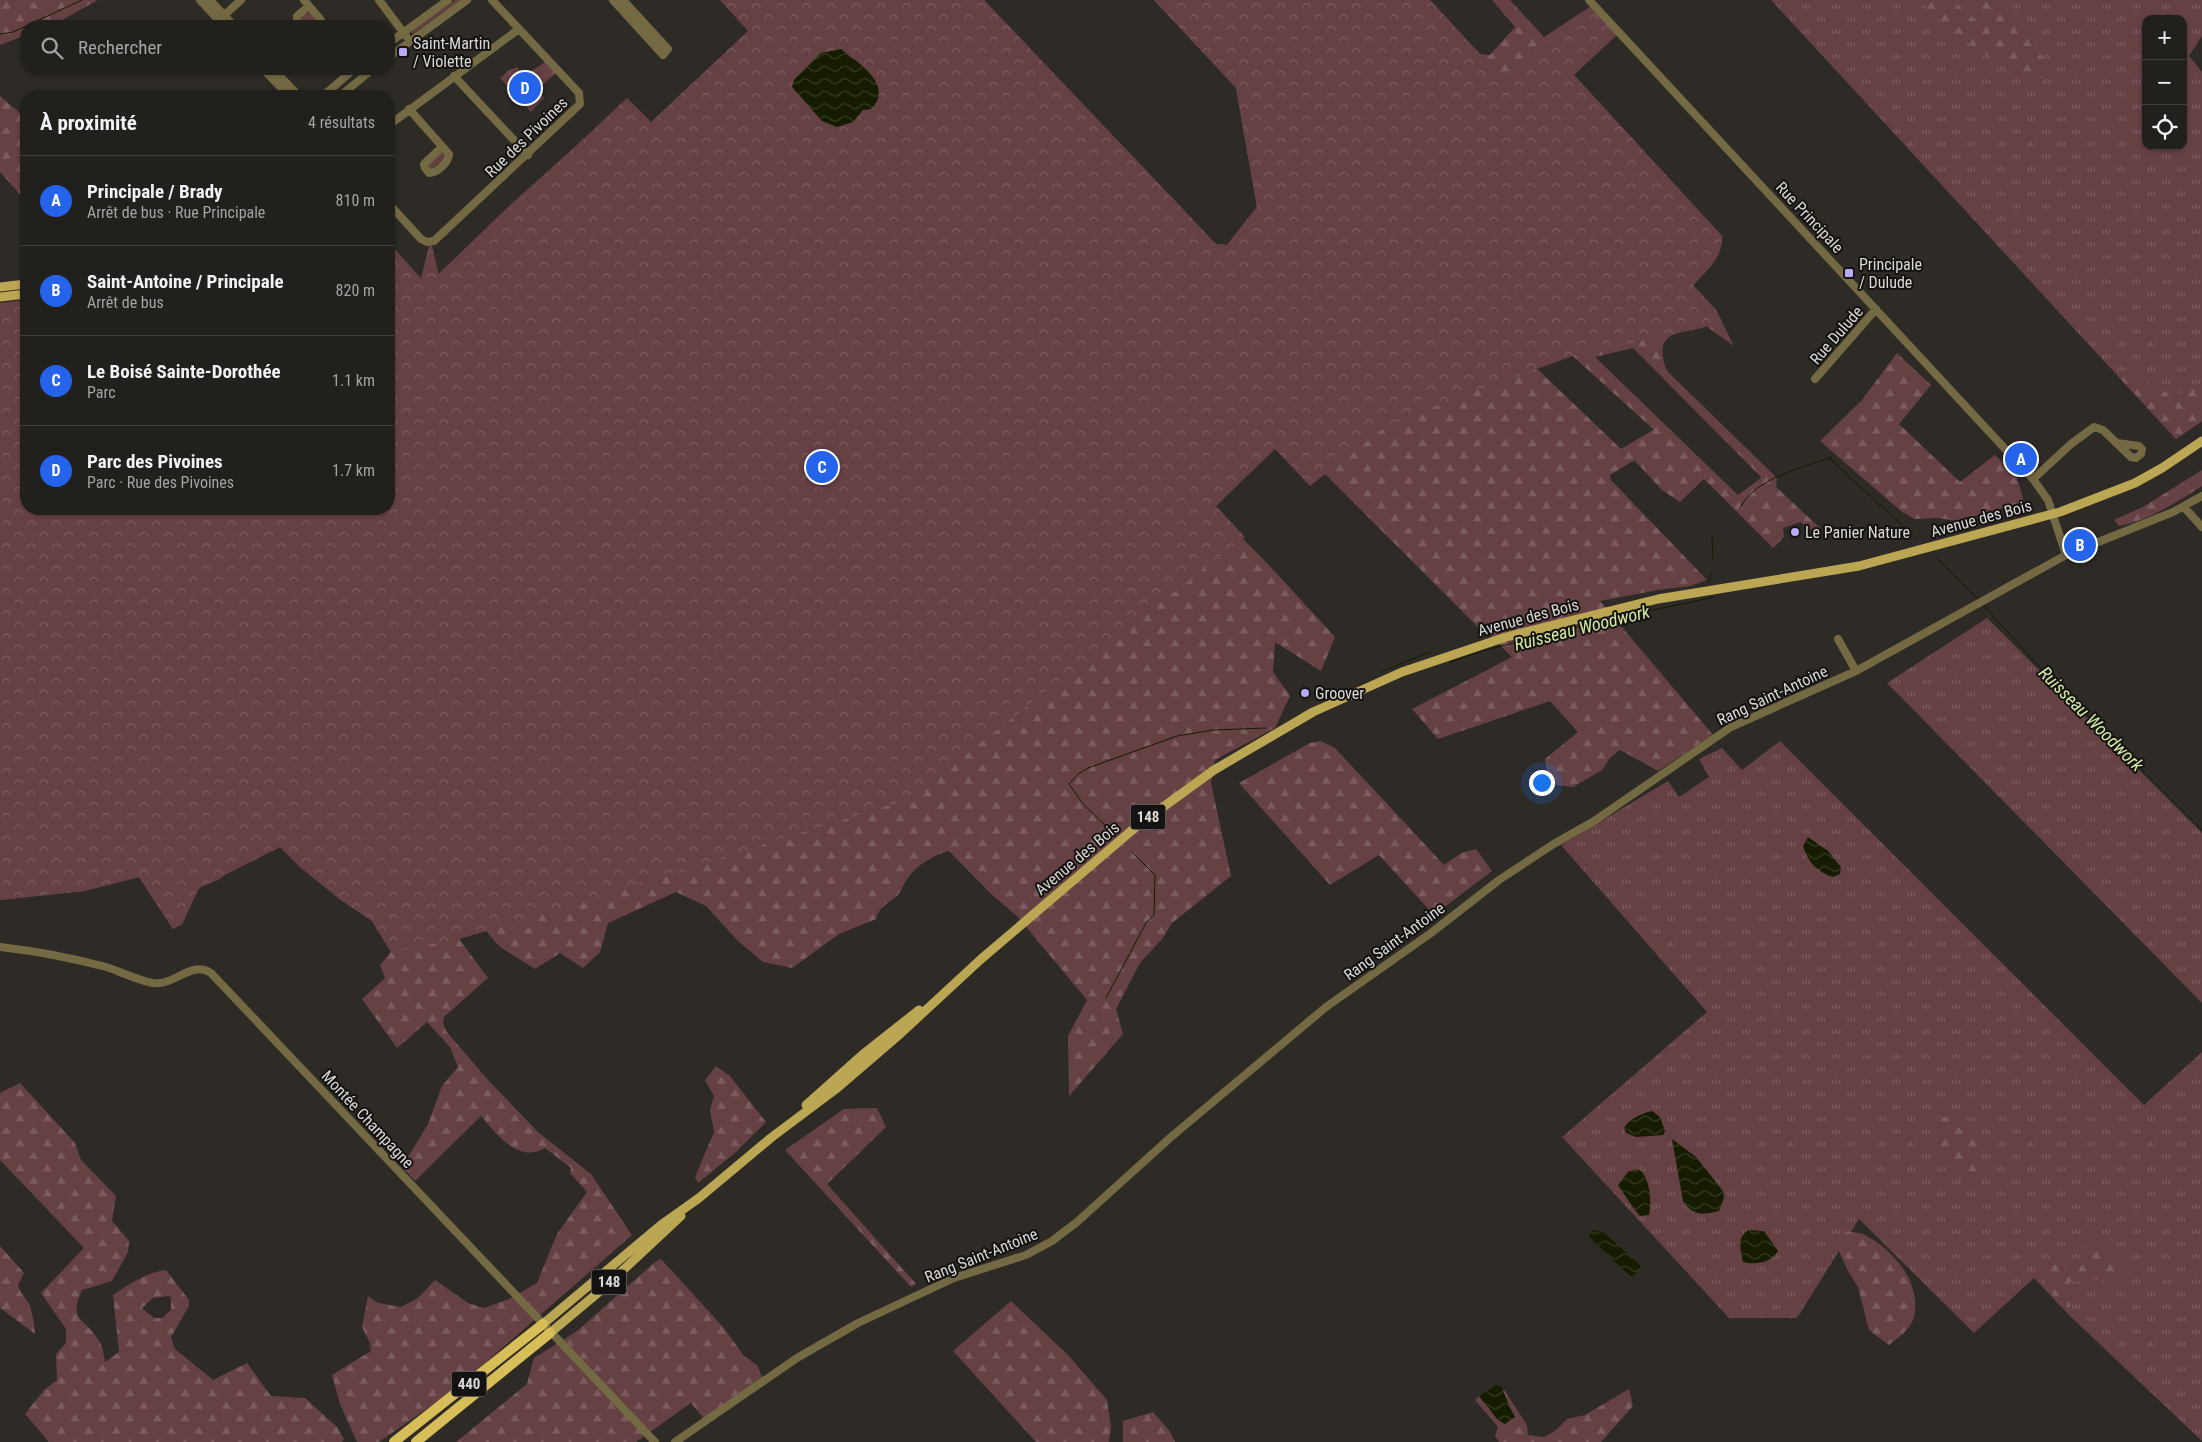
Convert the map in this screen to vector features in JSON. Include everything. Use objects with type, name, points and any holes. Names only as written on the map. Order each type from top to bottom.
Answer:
[{"type":"highway","name":"440","points":[[394,1442],[542,1324]]},
{"type":"highway","name":"440","points":[[416,1442],[550,1333]]},
{"type":"main road","points":[[0,287],[20,285]]},
{"type":"main road","points":[[0,297],[20,295]]},
{"type":"main road","name":"Avenue des Bois","points":[[550,1333],[660,1237],[699,1198],[772,1137],[862,1055],[895,1027],[941,994],[1137,826],[1197,781],[1276,732],[1334,701],[1375,683],[1477,646],[1643,602],[1705,590],[1850,568],[2053,514],[2129,486],[2155,472],[2202,441]]},
{"type":"main road","name":"Avenue des Bois","points":[[542,1324],[660,1225],[699,1198]]},
{"type":"street","points":[[200,0],[224,20]]},
{"type":"street","points":[[210,0],[221,18]]},
{"type":"street","points":[[221,18],[241,0]]},
{"type":"street","points":[[379,0],[394,20]]},
{"type":"street","points":[[395,38],[448,0]]},
{"type":"street","points":[[395,53],[467,0]]},
{"type":"street","name":"Rue des Pivoines","points":[[395,211],[421,239],[432,242],[578,108],[581,100],[579,93],[492,0]]},
{"type":"street","points":[[613,0],[663,55],[668,49],[622,0]]},
{"type":"street","name":"Rue Principale","points":[[1589,0],[2034,479],[2046,496],[2066,555]]},
{"type":"street","points":[[297,20],[297,16],[307,3],[321,20]]},
{"type":"street","points":[[395,21],[410,42]]},
{"type":"street","points":[[395,120],[519,29]]},
{"type":"street","points":[[269,75],[283,90]]},
{"type":"street","points":[[279,75],[293,90]]},
{"type":"street","points":[[330,90],[347,75]]},
{"type":"street","points":[[347,90],[366,75]]},
{"type":"street","points":[[454,76],[528,155]]},
{"type":"street","points":[[409,109],[442,146]]},
{"type":"street","name":"Rue Dulude","points":[[1816,380],[1876,309]]},
{"type":"street","points":[[2034,479],[2093,428],[2100,428],[2117,443]]},
{"type":"street","name":"Rang Saint-Antoine","points":[[675,1442],[797,1358],[858,1323],[954,1278],[1026,1255],[1052,1241],[1077,1222],[1178,1131],[1326,1007],[1431,934],[1499,880],[1552,845],[1594,821],[1731,727],[1856,671],[2066,555],[2184,507],[2202,496]]},
{"type":"street","points":[[2184,507],[2202,527]]},
{"type":"street","points":[[1838,639],[1856,671]]},
{"type":"street","name":"Montée Champagne","points":[[0,947],[94,964],[154,983],[168,982],[197,969],[211,973],[550,1333],[656,1442]]},
{"type":"green space","points":[[0,0],[98,0],[62,20],[20,20],[20,37],[0,45]]},
{"type":"green space","points":[[455,0],[460,0],[413,34],[411,32]]},
{"type":"green space","points":[[720,0],[984,0],[1216,244],[1227,245],[1257,207],[1236,88],[1154,0],[1430,0],[1503,80],[1544,43],[1591,7],[1617,35],[1574,75],[1722,236],[1722,244],[1717,257],[1709,269],[1693,285],[1716,310],[1722,321],[1702,328],[1578,354],[1392,422],[1310,486],[1275,449],[1216,506],[1245,537],[907,800],[486,931],[458,939],[391,952],[372,921],[341,900],[300,867],[280,847],[199,888],[182,924],[173,929],[139,877],[84,891],[0,900],[0,303],[20,301],[20,515],[395,515],[395,250],[421,278],[429,246],[432,246],[439,275],[627,98],[651,122],[748,31]]},
{"type":"green space","points":[[984,0],[1216,244],[1227,245],[1257,207],[1236,88],[1154,0],[1430,0],[1480,54],[1490,55],[1515,27],[1492,0],[1510,0],[1544,37],[1591,6],[1574,75],[1722,236],[1722,244],[1717,257],[1693,285],[1716,310],[1734,346],[1706,326],[1677,333],[1665,342],[1663,349],[1663,358],[1667,371],[1777,478],[1776,487],[1820,528],[1812,530],[1800,522],[1783,528],[1784,537],[1773,548],[1704,479],[1680,502],[1662,490],[1635,461],[1610,475],[1611,480],[1707,580],[1690,586],[1600,601],[1713,735],[1658,771],[1620,750],[1610,758],[1602,770],[1573,787],[1549,784],[1545,759],[1578,732],[1550,701],[1438,739],[1412,709],[1512,657],[1491,636],[1479,628],[1281,430],[1209,505],[1266,562],[1335,637],[1321,671],[1275,642],[1273,672],[1290,696],[1275,728],[1215,760],[1211,783],[1231,876],[1172,923],[1162,939],[1140,963],[1116,1009],[1123,1034],[1069,1096],[1068,1036],[1087,1000],[1017,916],[990,893],[949,851],[937,855],[920,865],[907,879],[897,896],[881,908],[876,919],[839,934],[792,968],[763,962],[738,941],[706,906],[676,892],[608,923],[600,952],[583,968],[560,953],[535,969],[500,947],[486,931],[459,939],[488,978],[444,1017],[443,1023],[446,1031],[489,1081],[538,1132],[591,1174],[632,1235],[454,1390],[379,1442],[357,1442],[340,1404],[332,1375],[371,1351],[370,1343],[362,1327],[368,1296],[378,1303],[401,1307],[418,1298],[435,1280],[468,1303],[484,1308],[509,1299],[537,1283],[557,1234],[587,1192],[570,1173],[571,1168],[545,1148],[535,1152],[517,1150],[501,1138],[481,1116],[415,1181],[402,1167],[428,1124],[442,1086],[458,1067],[450,1047],[427,1022],[397,1048],[362,999],[385,978],[380,965],[391,952],[372,921],[341,900],[300,867],[280,847],[275,850],[253,851],[220,879],[199,888],[182,924],[173,929],[139,877],[84,891],[0,900],[0,476],[20,501],[20,515],[395,515],[395,472],[425,287],[507,208],[626,101],[763,253]],"holes":[[[1633,348],[1761,477],[1738,495],[1595,357]],[[1565,349],[1653,429],[1621,449],[1531,363]]]},
{"type":"green space","points":[[1771,0],[2202,0],[2202,36],[2189,56],[2202,72],[2202,421],[2176,439]]},
{"type":"green space","points":[[1922,0],[1946,0],[1952,2],[1973,18],[1990,25],[1974,0],[1992,0],[2019,25],[2035,45],[2045,66],[2047,78],[2025,74],[2011,68],[1968,43],[1941,23]]},
{"type":"green space","points":[[306,13],[311,13],[317,20],[302,20],[301,18]]},
{"type":"green space","points":[[545,62],[556,73],[543,84],[539,92],[544,98],[531,112],[500,78],[509,70],[517,67],[524,76]]},
{"type":"green space","points":[[0,96],[20,113],[20,194],[0,172]]},
{"type":"green space","points":[[441,153],[445,154],[445,159],[431,169],[428,165]]},
{"type":"green space","points":[[1897,353],[1931,385],[1899,424],[1960,482],[1995,455],[2016,475],[2024,502],[1957,521],[1937,518],[1915,519],[1902,512],[1820,441],[1862,400]]},
{"type":"green space","points":[[2125,371],[2168,393],[2180,394],[2202,385],[2202,421],[2176,439],[2116,374]]},
{"type":"green space","points":[[2202,470],[2202,486],[2172,504],[2130,524],[2119,526],[2114,520],[2143,507]]},
{"type":"green space","points":[[1987,618],[2202,833],[2202,1003],[1887,683]]},
{"type":"green space","points":[[1321,741],[1335,748],[1444,865],[1461,853],[1476,849],[1492,871],[1434,915],[1379,855],[1330,885],[1239,783],[1310,743]]},
{"type":"green space","points":[[1780,741],[2144,1105],[2202,1052],[2202,1441],[2071,1317],[2034,1278],[1974,1333],[1859,1219],[1797,1318],[1729,1318],[1562,1137],[1707,1012],[1561,845],[1668,781],[1679,797],[1709,777],[1699,759],[1722,748],[1742,770]]},
{"type":"green space","points":[[716,1066],[730,1076],[766,1122],[736,1152],[698,1183],[695,1177],[714,1132],[710,1110],[714,1096],[705,1080]]},
{"type":"green space","points":[[20,1083],[75,1143],[81,1160],[116,1196],[112,1221],[129,1241],[128,1252],[112,1281],[82,1290],[77,1309],[80,1320],[90,1329],[100,1343],[105,1362],[119,1352],[113,1295],[145,1276],[166,1270],[189,1300],[189,1306],[171,1337],[175,1349],[213,1380],[247,1363],[271,1396],[305,1398],[337,1427],[344,1439],[342,1442],[49,1442],[25,1414],[44,1390],[57,1380],[56,1354],[66,1343],[66,1329],[41,1293],[84,1248],[0,1160],[0,1093]],"holes":[[[171,1297],[171,1310],[162,1318],[154,1318],[142,1308],[153,1298]]]},
{"type":"green space","points":[[877,1108],[886,1127],[827,1184],[916,1284],[911,1287],[785,1150],[844,1109]]},
{"type":"green space","points":[[1952,1115],[1970,1133],[1979,1152],[1980,1165],[1978,1177],[1975,1182],[1966,1185],[1950,1170],[1934,1139],[1937,1119]]},
{"type":"green space","points":[[1844,1231],[1863,1234],[1874,1240],[1894,1257],[1909,1279],[1915,1304],[1914,1317],[1907,1329],[1889,1345],[1869,1330],[1858,1287],[1838,1249]]},
{"type":"green space","points":[[2091,1233],[2130,1272],[2112,1287],[2097,1279],[2070,1282],[2070,1308],[2058,1304],[2042,1277],[2046,1271],[2057,1263],[2065,1268],[2093,1263],[2085,1248],[2088,1235]]},
{"type":"green space","points":[[0,1246],[24,1273],[18,1285],[30,1306],[35,1334],[0,1308]]},
{"type":"green space","points":[[661,1259],[723,1327],[744,1356],[757,1365],[762,1377],[704,1419],[691,1403],[636,1442],[456,1442],[527,1384],[534,1358],[577,1331],[655,1262]]},
{"type":"green space","points":[[1011,1301],[1068,1355],[1107,1400],[1111,1427],[1109,1442],[1036,1442],[953,1351]]},
{"type":"green space","points":[[1502,1387],[1527,1425],[1528,1435],[1544,1437],[1555,1431],[1567,1419],[1585,1415],[1629,1389],[1633,1406],[1601,1442],[1499,1442],[1495,1436],[1498,1427],[1475,1400],[1479,1396],[1498,1420],[1515,1417]]},
{"type":"green space","points":[[1153,1412],[1169,1430],[1175,1442],[1123,1442],[1123,1421]]},
{"type":"water","points":[[841,49],[871,75],[877,83],[879,91],[877,100],[871,109],[863,110],[853,122],[837,127],[822,121],[792,87],[794,80],[821,53]]},
{"type":"water","points":[[1808,837],[1828,851],[1841,867],[1840,874],[1833,877],[1814,866],[1803,846]]},
{"type":"water","points":[[1652,1111],[1660,1117],[1665,1131],[1663,1135],[1636,1137],[1626,1133],[1624,1128],[1632,1119]]},
{"type":"water","points":[[1672,1139],[1696,1157],[1723,1191],[1724,1198],[1719,1211],[1708,1213],[1694,1212],[1683,1201]]},
{"type":"water","points":[[1638,1169],[1642,1172],[1648,1183],[1650,1196],[1649,1215],[1640,1216],[1618,1185],[1628,1172]]},
{"type":"water","points":[[1601,1230],[1640,1265],[1641,1268],[1633,1276],[1630,1276],[1589,1237],[1592,1231]]},
{"type":"water","points":[[1748,1230],[1764,1231],[1778,1251],[1775,1255],[1767,1261],[1743,1262],[1741,1241],[1744,1233]]},
{"type":"water","points":[[1496,1385],[1502,1387],[1515,1417],[1505,1424],[1498,1420],[1479,1396]]},
{"type":"waterway","points":[[39,20],[82,0]]},
{"type":"waterway","points":[[0,34],[20,29]]},
{"type":"waterway","name":"Ruisseau Woodwork","points":[[1740,508],[1747,497],[1768,481],[1831,457],[1832,461],[1916,538]]},
{"type":"waterway","name":"Ruisseau Woodwork","points":[[1712,537],[1713,559]]},
{"type":"waterway","name":"Ruisseau Woodwork","points":[[1934,555],[1978,599]]},
{"type":"waterway","name":"Ruisseau Woodwork","points":[[1709,582],[1711,573]]},
{"type":"waterway","name":"Ruisseau Woodwork","points":[[1450,662],[1482,651],[1580,626],[1714,597]]},
{"type":"waterway","name":"Ruisseau Woodwork","points":[[1984,606],[2044,672],[2202,830]]},
{"type":"waterway","name":"Ruisseau Woodwork","points":[[1383,671],[1430,652]]},
{"type":"waterway","name":"Ruisseau Woodwork","points":[[1113,833],[1084,805],[1069,784],[1078,774],[1088,768],[1177,736],[1213,730],[1266,728]]},
{"type":"waterway","name":"Ruisseau Woodwork","points":[[1106,998],[1146,923],[1154,915],[1155,875],[1132,852]]},
{"type":"place","name":"Saint-Martin / Violette","points":[[403,52]]},
{"type":"place","name":"Parc des Pivoines","points":[[525,88]]},
{"type":"place","name":"Principale / Dulude","points":[[1849,273]]},
{"type":"place","name":"Principale / Brady","points":[[2021,459]]},
{"type":"place","name":"Le Boisé Sainte-Dorothée","points":[[822,467]]},
{"type":"place","name":"Le Panier Nature","points":[[1795,532]]},
{"type":"place","name":"Saint-Antoine / Principale","points":[[2080,545]]},
{"type":"place","name":"Groover","points":[[1305,693]]}]
